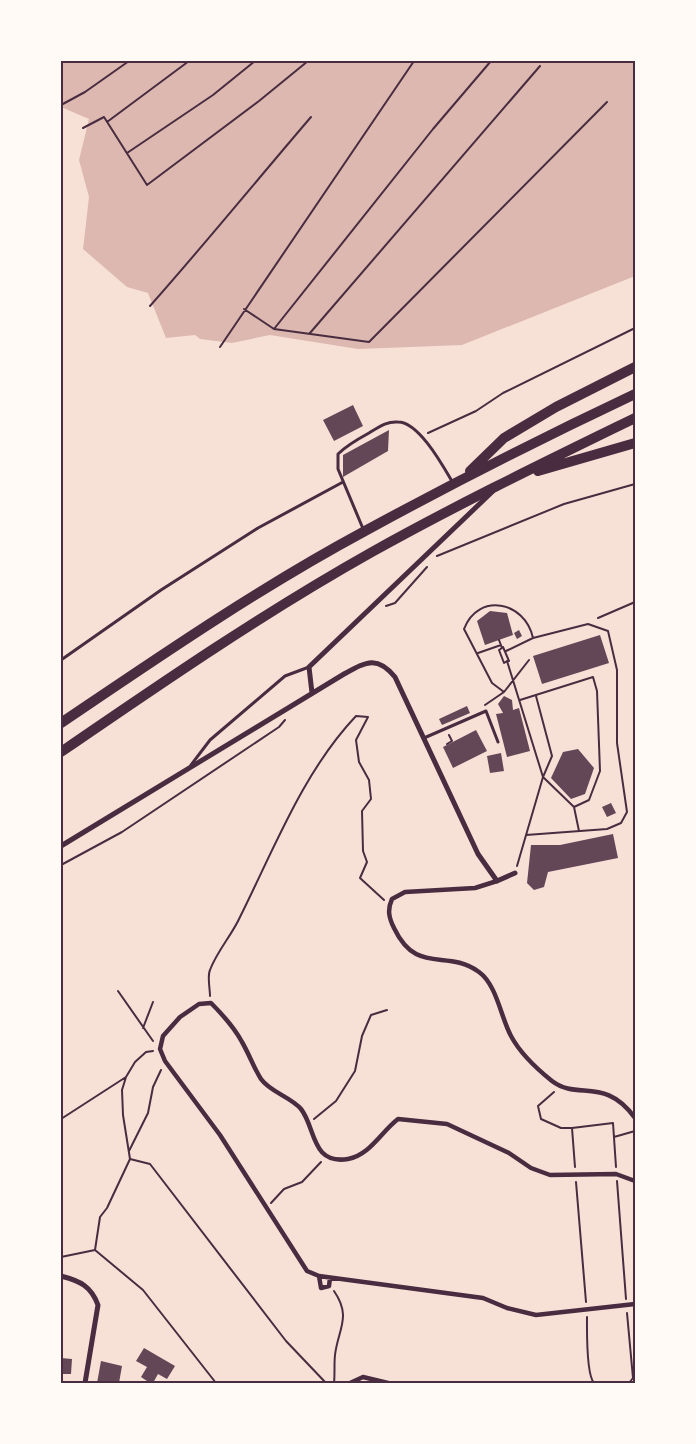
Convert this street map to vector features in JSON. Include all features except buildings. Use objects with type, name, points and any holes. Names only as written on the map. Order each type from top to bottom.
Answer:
[{"type":"main road","points":[[458,482],[504,438],[556,407],[635,367]]},
{"type":"main road","points":[[61,723],[184,639],[364,531],[635,394]]},
{"type":"main road","points":[[61,752],[196,659],[274,610],[373,552],[507,480],[635,418]]},
{"type":"main road","points":[[507,480],[635,442]]},
{"type":"street","points":[[312,693],[309,667],[507,480]]},
{"type":"street","points":[[61,846],[312,693],[362,664],[376,662],[386,666],[396,676],[478,854],[497,881]]},
{"type":"street","points":[[515,873],[475,888],[397,894],[390,904],[390,920],[404,946],[426,959],[466,964],[481,974],[486,980],[502,1018],[518,1048],[553,1081],[562,1086],[599,1091],[618,1099],[635,1118]]},
{"type":"street","points":[[635,1181],[616,1174],[550,1175],[531,1168],[509,1153],[447,1124],[398,1119],[388,1126],[368,1150],[348,1159],[332,1159],[321,1152],[300,1108],[262,1081],[241,1039],[211,1003],[200,1004],[180,1017],[163,1036],[160,1049],[165,1061],[220,1135],[307,1271],[319,1276],[388,1287],[483,1298],[507,1308],[536,1314],[635,1304]]},
{"type":"street","points":[[61,1276],[84,1283],[96,1297],[98,1305],[85,1383]]},
{"type":"street","points":[[319,1276],[321,1288],[329,1286],[330,1278]]},
{"type":"street","points":[[350,1383],[363,1376],[388,1383]]},
{"type":"lane","points":[[364,531],[338,469],[338,454],[347,445],[387,423],[400,422],[410,426],[421,436],[458,482]]},
{"type":"lane","points":[[61,660],[161,590],[258,528],[343,482]]},
{"type":"lane","points":[[188,769],[210,740],[285,676],[309,667]]},
{"type":"lane","points":[[424,738],[486,711],[498,742]]},
{"type":"path","points":[[61,105],[84,92],[129,61]]},
{"type":"path","points":[[107,122],[189,61]]},
{"type":"path","points":[[128,153],[213,95],[255,61]]},
{"type":"path","points":[[83,128],[104,117],[147,184],[260,101],[308,61]]},
{"type":"path","points":[[220,347],[414,61]]},
{"type":"path","points":[[274,329],[433,129],[491,61]]},
{"type":"path","points":[[309,334],[540,66]]},
{"type":"path","points":[[244,309],[274,329],[369,342],[607,102]]},
{"type":"path","points":[[150,306],[311,118]]},
{"type":"path","points":[[421,436],[476,411],[503,393],[635,328]]},
{"type":"path","points":[[436,557],[564,504],[635,484]]},
{"type":"path","points":[[377,604],[381,607],[394,603],[430,564]]},
{"type":"path","points":[[598,618],[635,602]]},
{"type":"path","points":[[504,692],[492,683],[464,629],[469,616],[479,608],[489,606],[510,608],[526,620],[533,638]]},
{"type":"path","points":[[506,651],[533,638],[588,624],[608,631],[617,670],[617,743],[627,812],[621,823],[607,829],[526,835]]},
{"type":"path","points":[[500,640],[506,651],[512,681],[543,777],[574,807],[579,831]]},
{"type":"path","points":[[478,653],[502,646]]},
{"type":"path","points":[[502,646],[499,650],[504,662],[507,661]]},
{"type":"path","points":[[484,705],[504,692],[529,660]]},
{"type":"path","points":[[519,700],[593,677],[597,691],[600,771],[590,800],[574,807]]},
{"type":"path","points":[[515,873],[543,777],[552,756],[536,695]]},
{"type":"path","points":[[211,1003],[209,971],[239,919],[305,787],[340,733],[356,716],[368,717],[356,740],[359,762],[369,780],[372,799],[362,811],[363,851],[367,862],[360,878],[390,904]]},
{"type":"path","points":[[61,866],[122,832],[279,727],[285,720]]},
{"type":"path","points":[[446,728],[452,742],[447,744]]},
{"type":"path","points":[[95,1250],[100,1217],[107,1208],[130,1159],[122,1098],[126,1076],[135,1062],[146,1052],[160,1049],[142,1028],[118,991]]},
{"type":"path","points":[[142,1028],[153,1002]]},
{"type":"path","points":[[308,1124],[336,1101],[355,1071],[362,1036],[371,1015],[387,1010]]},
{"type":"path","points":[[129,1151],[148,1113],[153,1087],[165,1061]]},
{"type":"path","points":[[61,1119],[126,1076]]},
{"type":"path","points":[[562,1086],[543,1099],[538,1106],[541,1119],[561,1128],[613,1123],[633,1378],[629,1383]]},
{"type":"path","points":[[572,1128],[590,1367],[594,1383]]},
{"type":"path","points":[[614,1137],[635,1131]]},
{"type":"path","points":[[266,1208],[284,1189],[302,1182],[314,1172],[326,1155]]},
{"type":"path","points":[[130,1159],[150,1164],[286,1341],[326,1383]]},
{"type":"path","points":[[61,1257],[95,1250]]},
{"type":"path","points":[[95,1250],[143,1290],[216,1383]]},
{"type":"path","points":[[329,1286],[340,1300],[344,1319],[335,1354],[334,1383]]},
{"type":"shaded area","points":[[61,61],[635,61],[635,276],[462,345],[358,349],[270,335],[232,343],[200,339],[195,335],[166,338],[148,293],[127,287],[83,249],[89,197],[79,160],[89,119],[61,107]]}]
